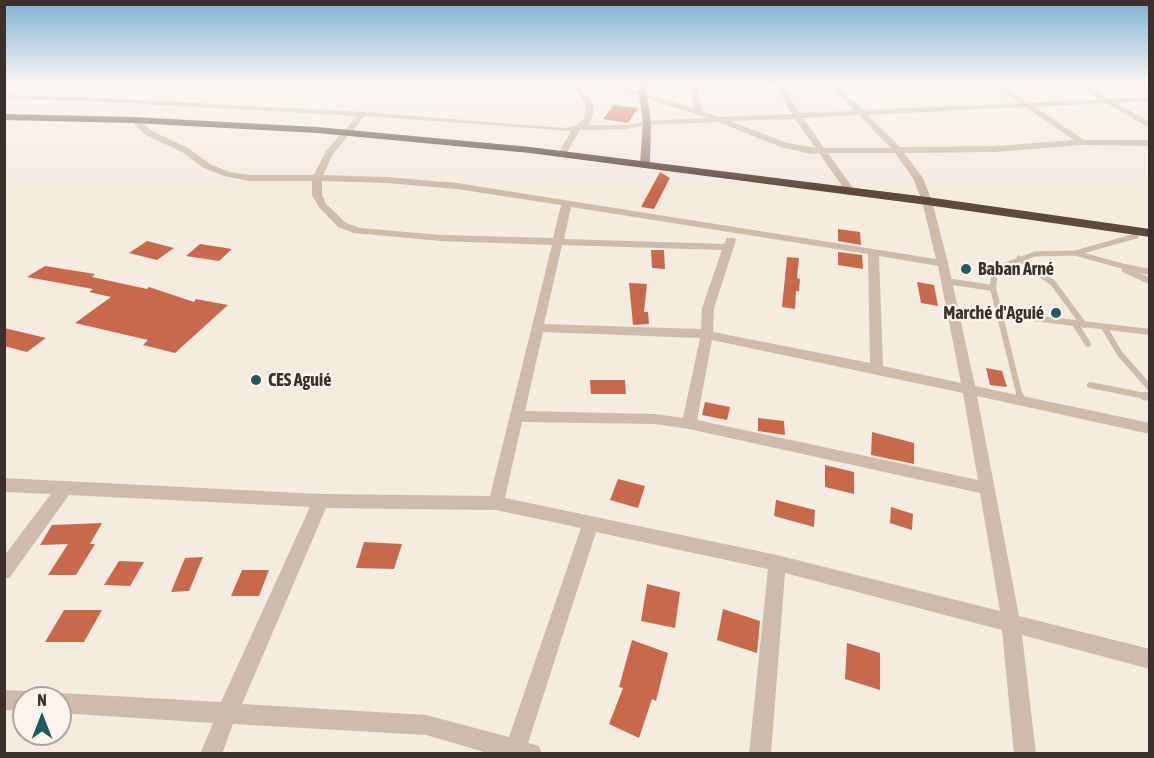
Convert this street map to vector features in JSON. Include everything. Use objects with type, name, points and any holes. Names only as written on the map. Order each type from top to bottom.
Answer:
[{"type":"highway","points":[[64,118],[134,120],[346,133],[561,154],[927,201],[1149,233]]},
{"type":"street","points":[[359,118],[328,153],[317,178],[317,195],[322,205],[342,225],[358,231],[441,238],[728,247]]},
{"type":"street","points":[[418,118],[565,130],[601,126],[627,127],[647,123],[763,118]]},
{"type":"street","points":[[561,154],[577,128],[588,118]]},
{"type":"street","points":[[645,164],[646,118]]},
{"type":"street","points":[[717,118],[784,145],[810,151],[896,148],[995,149],[1082,142],[1149,143]]},
{"type":"street","points":[[799,118],[850,191]]},
{"type":"street","points":[[866,118],[896,148],[918,178],[927,201],[943,263],[969,389],[1011,622],[1025,753]]},
{"type":"street","points":[[1048,118],[1082,142]]},
{"type":"street","points":[[1136,118],[1149,126]]},
{"type":"street","points":[[134,120],[149,133],[185,150],[207,166],[227,174],[250,178],[317,178],[431,183],[567,202],[943,263]]},
{"type":"street","points":[[496,503],[567,202]]},
{"type":"street","points":[[689,424],[707,335],[708,308],[734,229]]},
{"type":"street","points":[[873,252],[877,369]]},
{"type":"street","points":[[536,328],[660,330],[707,335],[877,369],[1149,429]]},
{"type":"street","points":[[515,416],[655,419],[689,424],[986,488]]},
{"type":"street","points":[[4,485],[321,501],[496,503],[777,563],[1149,659]]},
{"type":"street","points":[[4,570],[64,489]]},
{"type":"street","points":[[211,753],[321,501]]},
{"type":"street","points":[[72,704],[426,724],[523,751],[591,523]]},
{"type":"street","points":[[759,753],[777,563]]},
{"type":"lane","points":[[1022,400],[993,288],[995,267],[1035,254],[1075,253],[1136,236],[1133,231]]},
{"type":"lane","points":[[1075,253],[1114,265],[1149,272]]},
{"type":"lane","points":[[1019,258],[1053,283],[1084,325]]},
{"type":"lane","points":[[1114,265],[1149,281]]},
{"type":"lane","points":[[946,281],[993,288]]},
{"type":"lane","points":[[999,314],[1149,332]]},
{"type":"lane","points":[[1075,324],[1088,344]]},
{"type":"lane","points":[[1104,327],[1120,354],[1149,388]]},
{"type":"lane","points":[[1090,385],[1149,397]]},
{"type":"building","points":[[603,118],[631,118],[628,123]]},
{"type":"building","points":[[660,172],[670,178],[654,209],[641,207]]},
{"type":"building","points":[[838,229],[860,232],[861,245],[838,241]]},
{"type":"building","points":[[147,241],[174,248],[157,260],[129,253]]},
{"type":"building","points":[[200,244],[232,249],[219,261],[186,256]]},
{"type":"building","points":[[651,250],[664,250],[665,269],[652,268]]},
{"type":"building","points":[[838,252],[862,255],[863,269],[838,265]]},
{"type":"building","points":[[787,257],[799,258],[797,278],[800,279],[799,291],[796,291],[795,309],[782,307]]},
{"type":"building","points":[[45,266],[95,274],[92,277],[147,289],[149,287],[194,302],[196,299],[228,305],[175,353],[143,345],[148,340],[75,323],[111,297],[89,292],[93,289],[27,277]]},
{"type":"building","points":[[917,282],[934,285],[938,306],[921,303]]},
{"type":"building","points":[[629,283],[647,284],[644,312],[648,312],[649,324],[633,325]]},
{"type":"building","points":[[4,328],[46,338],[27,352],[4,346]]},
{"type":"building","points":[[986,368],[1002,371],[1007,387],[990,385]]},
{"type":"building","points":[[590,380],[625,380],[626,394],[591,394]]},
{"type":"building","points":[[705,402],[730,407],[727,420],[702,415]]},
{"type":"building","points":[[758,418],[784,421],[785,435],[758,431]]},
{"type":"building","points":[[872,432],[914,443],[914,464],[871,455]]},
{"type":"building","points":[[825,465],[854,472],[854,494],[825,487]]},
{"type":"building","points":[[618,479],[645,486],[638,508],[610,500]]},
{"type":"building","points":[[776,500],[815,510],[814,527],[774,516]]},
{"type":"building","points":[[891,507],[913,514],[912,530],[890,523]]},
{"type":"building","points":[[102,523],[90,544],[95,544],[76,575],[48,575],[68,544],[40,545],[52,525]]},
{"type":"building","points":[[364,542],[402,544],[394,569],[356,568]]},
{"type":"building","points":[[203,557],[189,591],[171,592],[185,558]]},
{"type":"building","points":[[119,561],[144,562],[130,586],[104,585]]},
{"type":"building","points":[[242,570],[269,570],[259,596],[231,596]]},
{"type":"building","points":[[647,584],[680,592],[675,628],[641,621]]},
{"type":"building","points":[[723,609],[760,621],[757,653],[717,640]]},
{"type":"building","points":[[64,610],[102,610],[84,642],[45,642]]},
{"type":"building","points":[[632,640],[668,653],[656,701],[652,699],[639,738],[609,724],[623,688],[619,687]]},
{"type":"building","points":[[847,643],[880,653],[880,690],[845,679]]},
{"type":"place","name":"Baban Arné","points":[[966,269]]},
{"type":"place","name":"Marché d'Aguié","points":[[1056,313]]},
{"type":"place","name":"CES Aguié","points":[[256,380]]}]
